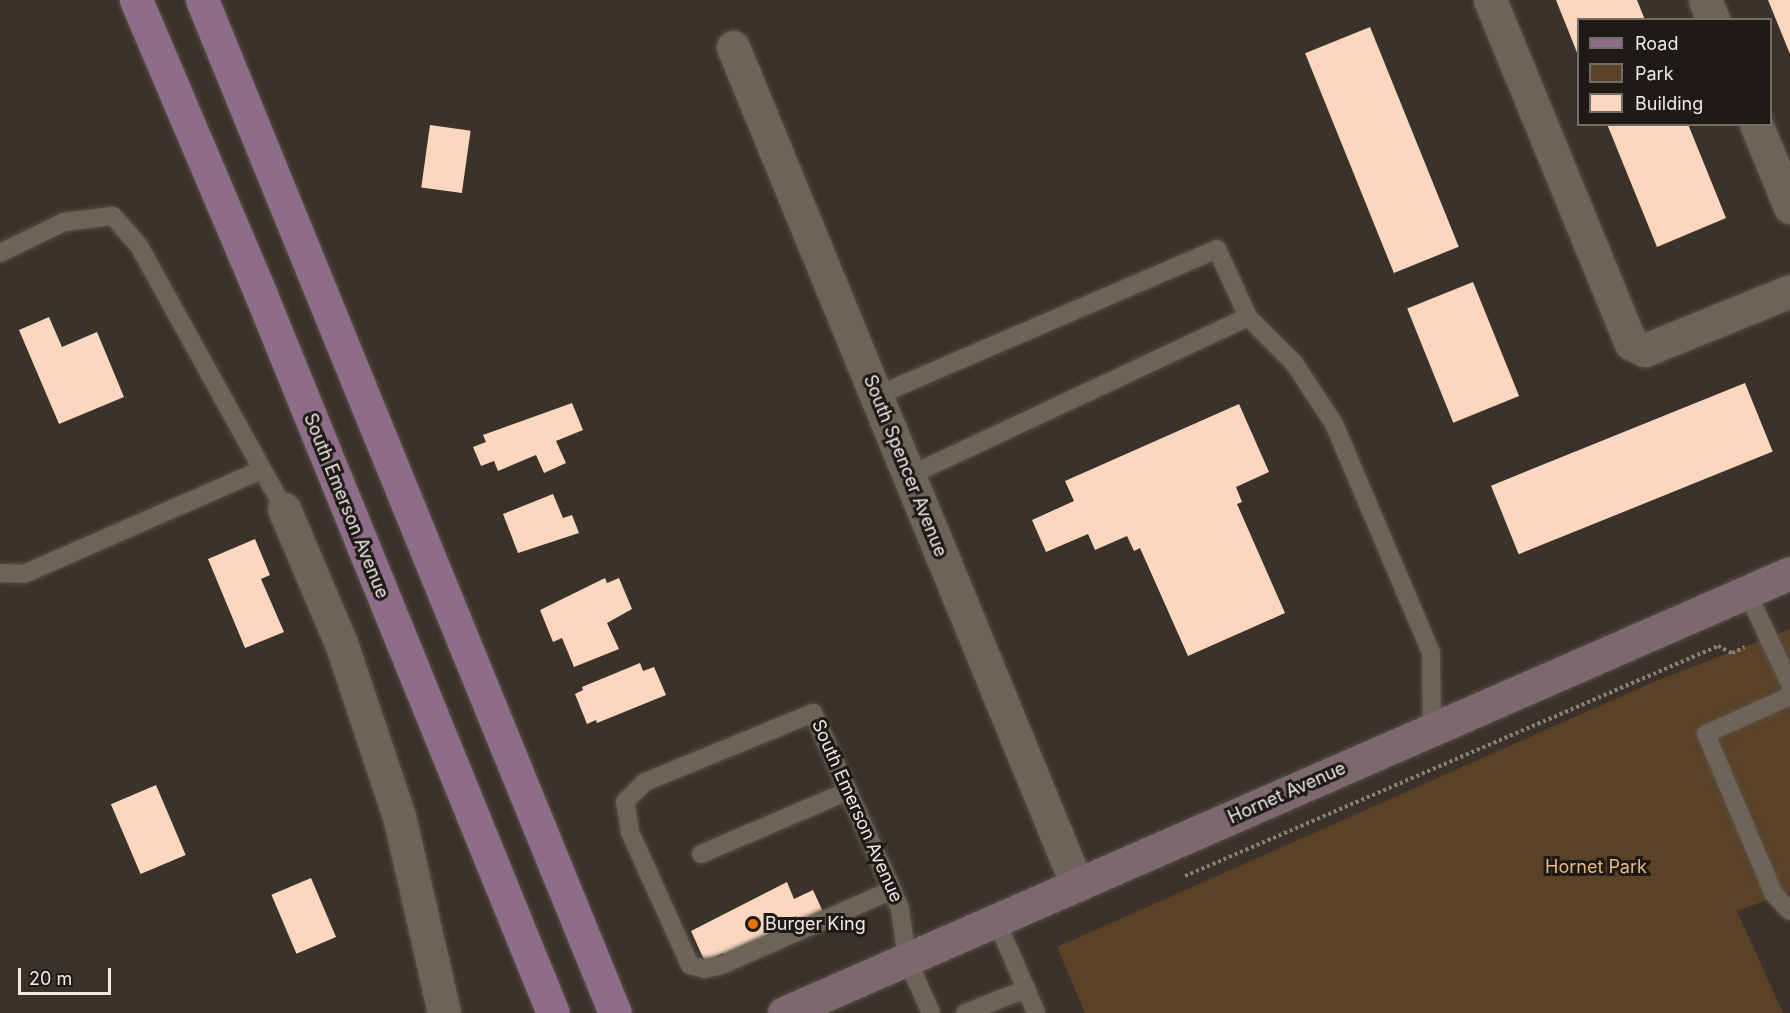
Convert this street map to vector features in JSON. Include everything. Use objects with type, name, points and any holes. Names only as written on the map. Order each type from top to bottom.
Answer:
[{"type":"main road","name":"South Emerson Avenue","points":[[136,0],[261,295],[553,1013]]},
{"type":"main road","points":[[201,0],[615,1013]]},
{"type":"street","points":[[1490,0],[1631,343],[1645,350],[1790,291]]},
{"type":"street","points":[[1705,0],[1712,18]]},
{"type":"street","name":"South Spencer Avenue","points":[[733,48],[1077,885]]},
{"type":"street","points":[[1757,126],[1790,207]]},
{"type":"street","points":[[284,508],[341,643],[399,816],[444,1013]]},
{"type":"street","name":"Hornet Avenue","points":[[784,1013],[1790,573]]},
{"type":"lane","points":[[0,254],[64,222],[113,216],[139,246],[284,508]]},
{"type":"lane","points":[[876,396],[1217,249],[1248,317],[1294,363],[1343,445],[1431,652],[1432,730]]},
{"type":"lane","points":[[909,476],[1248,317]]},
{"type":"lane","points":[[0,573],[24,574],[261,470]]},
{"type":"lane","points":[[1747,592],[1790,684]]},
{"type":"lane","points":[[1790,696],[1706,734],[1774,894],[1790,911]]},
{"type":"lane","name":"South Emerson Avenue","points":[[892,890],[722,965],[705,969],[690,965],[682,954],[630,832],[625,802],[645,782],[813,712],[892,890],[900,909],[907,959],[931,1013]]},
{"type":"lane","points":[[701,854],[848,791]]},
{"type":"lane","points":[[996,920],[1036,1013]]},
{"type":"lane","points":[[965,1013],[1026,989]]},
{"type":"path","points":[[1174,881],[1718,646],[1732,653],[1770,637]]},
{"type":"green space","name":"Hornet Park","points":[[1790,629],[1790,892],[1737,911],[1783,1013],[1085,1013],[1057,947],[1656,681]]},
{"type":"building","points":[[1556,0],[1637,0],[1644,18],[1577,18],[1577,52]]},
{"type":"building","points":[[1768,0],[1790,0],[1790,54]]},
{"type":"building","points":[[1370,27],[1459,247],[1394,273],[1305,53]]},
{"type":"building","points":[[430,125],[471,131],[462,193],[421,187]]},
{"type":"building","points":[[1608,126],[1689,126],[1726,218],[1657,247]]},
{"type":"building","points":[[1473,282],[1519,396],[1453,423],[1407,309]]},
{"type":"building","points":[[49,317],[62,347],[97,332],[124,397],[59,424],[19,330]]},
{"type":"building","points":[[1745,383],[1773,452],[1519,554],[1491,486]]},
{"type":"building","points":[[572,403],[583,430],[556,441],[566,463],[544,473],[536,455],[498,471],[494,461],[481,466],[473,447],[486,442],[483,435]]},
{"type":"building","points":[[1239,404],[1269,472],[1236,487],[1242,502],[1237,504],[1285,613],[1188,656],[1140,548],[1134,551],[1127,536],[1095,550],[1088,534],[1046,552],[1032,520],[1074,501],[1065,481]]},
{"type":"building","points":[[553,494],[563,518],[572,515],[579,533],[518,553],[503,514]]},
{"type":"building","points":[[255,539],[270,575],[261,579],[284,632],[245,648],[208,559]]},
{"type":"building","points":[[605,578],[607,583],[619,578],[632,609],[607,623],[619,649],[574,667],[562,638],[553,642],[540,610]]},
{"type":"building","points":[[640,663],[643,671],[654,667],[666,695],[597,723],[596,720],[587,724],[575,694],[583,690],[582,687]]},
{"type":"building","points":[[156,785],[186,855],[141,874],[111,804]]},
{"type":"building","points":[[311,878],[336,937],[296,954],[271,895]]},
{"type":"building","name":"Burger King","points":[[787,882],[794,899],[813,890],[824,914],[725,959],[723,953],[705,962],[691,931]]},
{"type":"place","name":"Burger King","points":[[753,924]]}]
